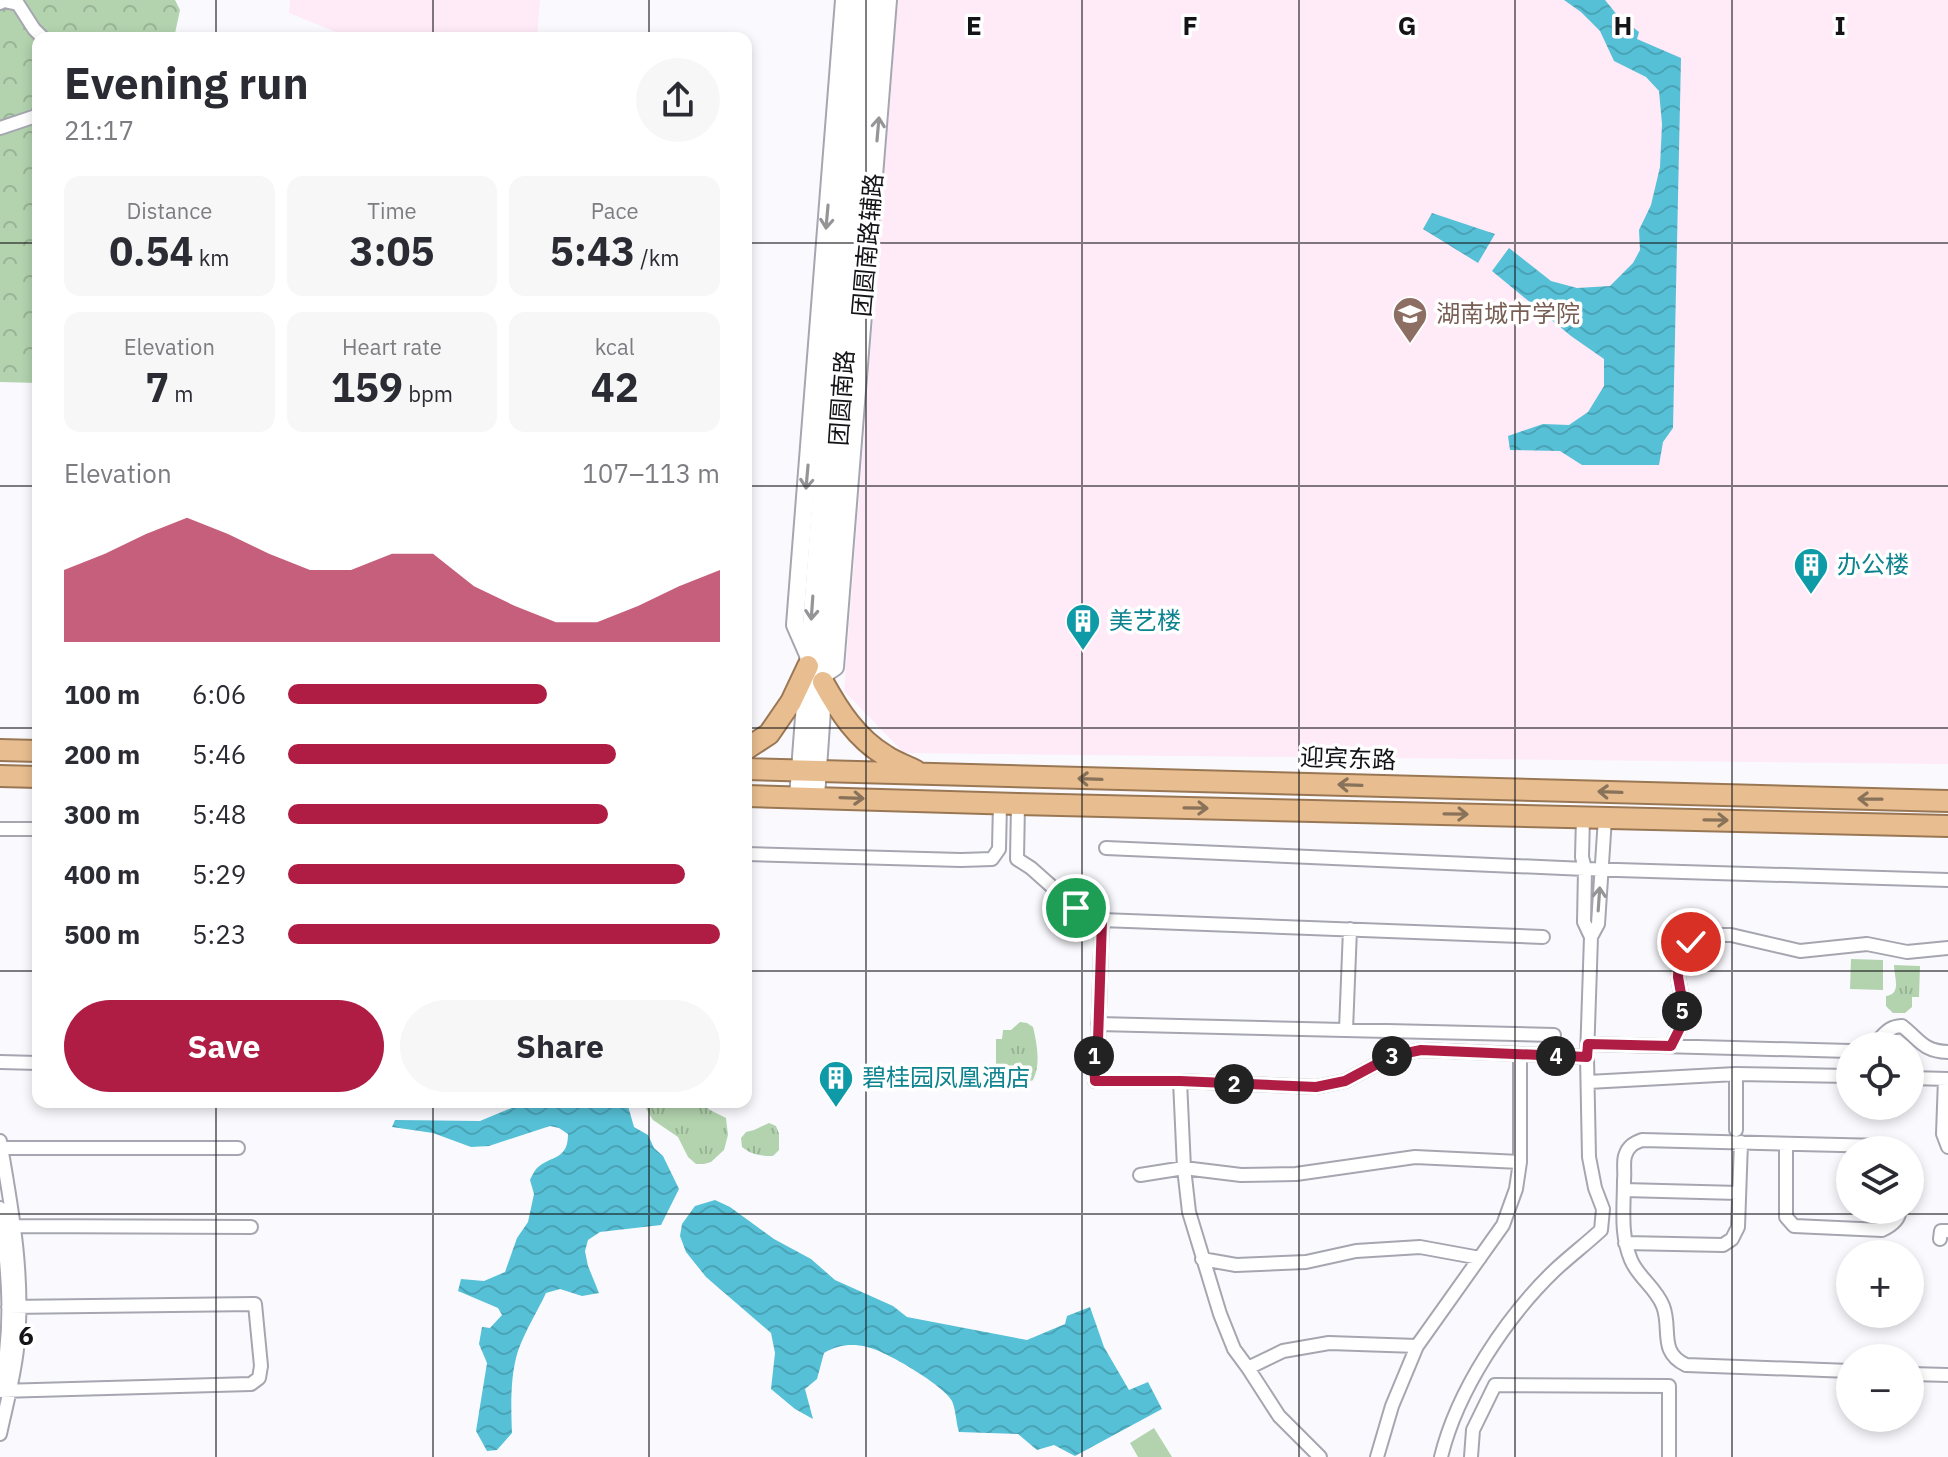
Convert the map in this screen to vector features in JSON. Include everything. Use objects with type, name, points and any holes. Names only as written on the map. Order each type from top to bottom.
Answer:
[{"type":"highway","points":[[752,745],[769,734],[816,670],[835,704],[858,734],[886,756],[923,774]]},
{"type":"highway","points":[[0,750],[32,751]]},
{"type":"highway","name":"迎宾东路","points":[[752,769],[1948,801]]},
{"type":"highway","points":[[0,776],[32,777]]},
{"type":"highway","points":[[752,796],[1948,826]]},
{"type":"main road","name":"团圆南路","points":[[816,670],[859,0]]},
{"type":"main road","name":"团圆南路","points":[[807,797],[874,0]]},
{"type":"street","name":"团圆南路辅路","points":[[844,0],[795,625],[816,670],[835,667],[888,0]]},
{"type":"street","points":[[0,3],[18,4],[37,32]]},
{"type":"street","points":[[0,128],[32,117]]},
{"type":"street","points":[[752,854],[992,859],[999,849],[1009,804]]},
{"type":"street","points":[[1009,804],[1017,859],[1076,908],[1102,920],[1543,937]]},
{"type":"street","points":[[1441,1457],[1445,1441],[1477,1370],[1516,1312],[1555,1270],[1601,1230],[1603,1209],[1589,1157],[1591,937],[1584,922],[1583,817]]},
{"type":"street","points":[[1591,937],[1598,924],[1605,818]]},
{"type":"street","points":[[0,829],[32,829]]},
{"type":"street","points":[[1106,848],[1585,869],[1948,880]]},
{"type":"street","points":[[1102,920],[1095,1081],[1316,1087],[1345,1081],[1392,1056],[1421,1050],[1520,1054],[1671,1046],[1836,1051]]},
{"type":"street","points":[[1346,1030],[1350,929]]},
{"type":"street","points":[[1671,1046],[1682,1024],[1679,956],[1691,942],[1710,935],[1731,935],[1800,951],[1867,944],[1907,952],[1948,948]]},
{"type":"street","points":[[1098,1024],[1554,1035]]},
{"type":"street","points":[[1885,1032],[1902,1026],[1908,1032]]},
{"type":"street","points":[[1924,1046],[1933,1052],[1948,1052]]},
{"type":"street","points":[[1377,1457],[1392,1406],[1417,1346],[1503,1225],[1516,1189],[1520,1162],[1520,1054]]},
{"type":"street","points":[[0,1062],[32,1063]]},
{"type":"street","points":[[1588,1082],[1736,1074],[1836,1076]]},
{"type":"street","points":[[1625,1243],[1723,1245],[1732,1239],[1738,1227],[1739,1193],[1736,1074]]},
{"type":"street","points":[[1924,1078],[1946,1079],[1943,1134],[1948,1147]]},
{"type":"street","points":[[1180,1081],[1189,1212],[1220,1314],[1234,1349],[1279,1416],[1320,1457]]},
{"type":"street","points":[[1836,1145],[1786,1144],[1738,1136],[1642,1140],[1631,1145],[1624,1156],[1622,1223],[1633,1264],[1663,1305],[1667,1344],[1676,1360],[1686,1365],[1836,1370]]},
{"type":"street","points":[[1786,1144],[1786,1217],[1794,1226],[1882,1230],[1893,1224]]},
{"type":"street","points":[[0,1434],[4,1382],[17,1348],[10,1300],[8,1227],[3,1205],[0,1145],[238,1148]]},
{"type":"street","points":[[1140,1175],[1184,1168],[1241,1175],[1296,1174],[1415,1157],[1520,1162]]},
{"type":"street","points":[[1624,1190],[1739,1193]]},
{"type":"street","points":[[8,1227],[251,1227]]},
{"type":"street","points":[[1202,1259],[1236,1265],[1306,1262],[1356,1251],[1420,1247],[1480,1258]]},
{"type":"street","points":[[4,1382],[251,1384],[259,1378],[261,1366],[255,1304],[10,1300]]},
{"type":"street","points":[[1248,1368],[1283,1351],[1329,1343],[1417,1346]]},
{"type":"street","points":[[1924,1374],[1948,1375]]},
{"type":"street","points":[[1471,1457],[1473,1430],[1495,1385],[1669,1386],[1669,1457]]},
{"type":"shaded area","points":[[290,0],[540,0],[537,32],[336,32],[289,13]]},
{"type":"shaded area","name":"湖南城市学院","points":[[898,0],[1948,0],[1948,764],[904,753],[844,691]]},
{"type":"green space","points":[[0,0],[175,0],[180,10],[175,32],[32,32],[32,383],[0,382]]},
{"type":"green space","points":[[1851,959],[1883,960],[1883,990],[1850,989]]},
{"type":"green space","points":[[1894,965],[1920,966],[1919,997],[1912,997],[1912,1007],[1905,1013],[1893,1013],[1886,1006],[1886,996],[1896,988]]},
{"type":"green space","points":[[1020,1022],[1033,1027],[1038,1061],[1033,1080],[1014,1084],[1014,1077],[996,1077],[996,1039],[1002,1039],[1003,1030],[1011,1030]]},
{"type":"green space","points":[[646,1108],[708,1108],[726,1118],[728,1135],[724,1150],[711,1162],[696,1164],[688,1157],[678,1137],[653,1120]]},
{"type":"green space","points":[[769,1123],[776,1126],[779,1134],[779,1150],[773,1156],[749,1152],[742,1147],[741,1138],[746,1132]]},
{"type":"green space","points":[[1154,1428],[1172,1457],[1138,1457],[1130,1443]]},
{"type":"water","points":[[1564,0],[1605,0],[1618,16],[1639,32],[1637,39],[1681,58],[1673,428],[1663,442],[1659,465],[1582,465],[1560,451],[1510,450],[1508,436],[1543,424],[1569,425],[1588,412],[1604,386],[1604,359],[1492,271],[1509,248],[1551,281],[1577,288],[1610,286],[1633,263],[1640,250],[1639,230],[1651,205],[1660,167],[1662,124],[1659,91],[1646,77],[1614,61],[1600,31]]},
{"type":"water","points":[[1432,213],[1495,234],[1478,263],[1423,229]]},
{"type":"water","points":[[511,1108],[629,1108],[634,1127],[648,1135],[654,1148],[663,1156],[679,1189],[661,1225],[600,1232],[588,1240],[585,1251],[588,1266],[599,1293],[582,1296],[560,1289],[546,1293],[515,1361],[512,1433],[497,1450],[487,1451],[476,1431],[487,1363],[479,1344],[482,1327],[490,1328],[502,1315],[498,1308],[458,1291],[461,1279],[484,1281],[505,1272],[517,1238],[528,1222],[534,1194],[530,1180],[537,1168],[562,1153],[568,1134],[550,1126],[489,1146],[471,1147],[433,1133],[392,1127],[395,1120],[480,1121]]},
{"type":"water","points":[[715,1200],[811,1259],[835,1280],[893,1306],[907,1317],[1027,1340],[1065,1324],[1067,1316],[1090,1307],[1104,1347],[1129,1390],[1148,1382],[1162,1409],[1075,1456],[1054,1445],[1037,1450],[1018,1434],[959,1432],[952,1401],[947,1394],[886,1355],[867,1347],[850,1345],[824,1353],[817,1379],[805,1389],[813,1419],[771,1389],[775,1353],[771,1333],[706,1277],[686,1252],[680,1236],[682,1224],[695,1206]]},
{"type":"place","name":"湖南城市学院","points":[[1410,345]]},
{"type":"place","name":"办公楼","points":[[1811,596]]},
{"type":"place","name":"美艺楼","points":[[1083,652]]},
{"type":"place","name":"碧桂园凤凰酒店","points":[[836,1109]]},
{"type":"route","points":[[1076,908],[1102,920],[1095,1081],[1316,1087],[1345,1081],[1392,1056],[1421,1050],[1587,1057],[1588,1044],[1671,1046],[1682,1024],[1679,956],[1691,942]]}]
